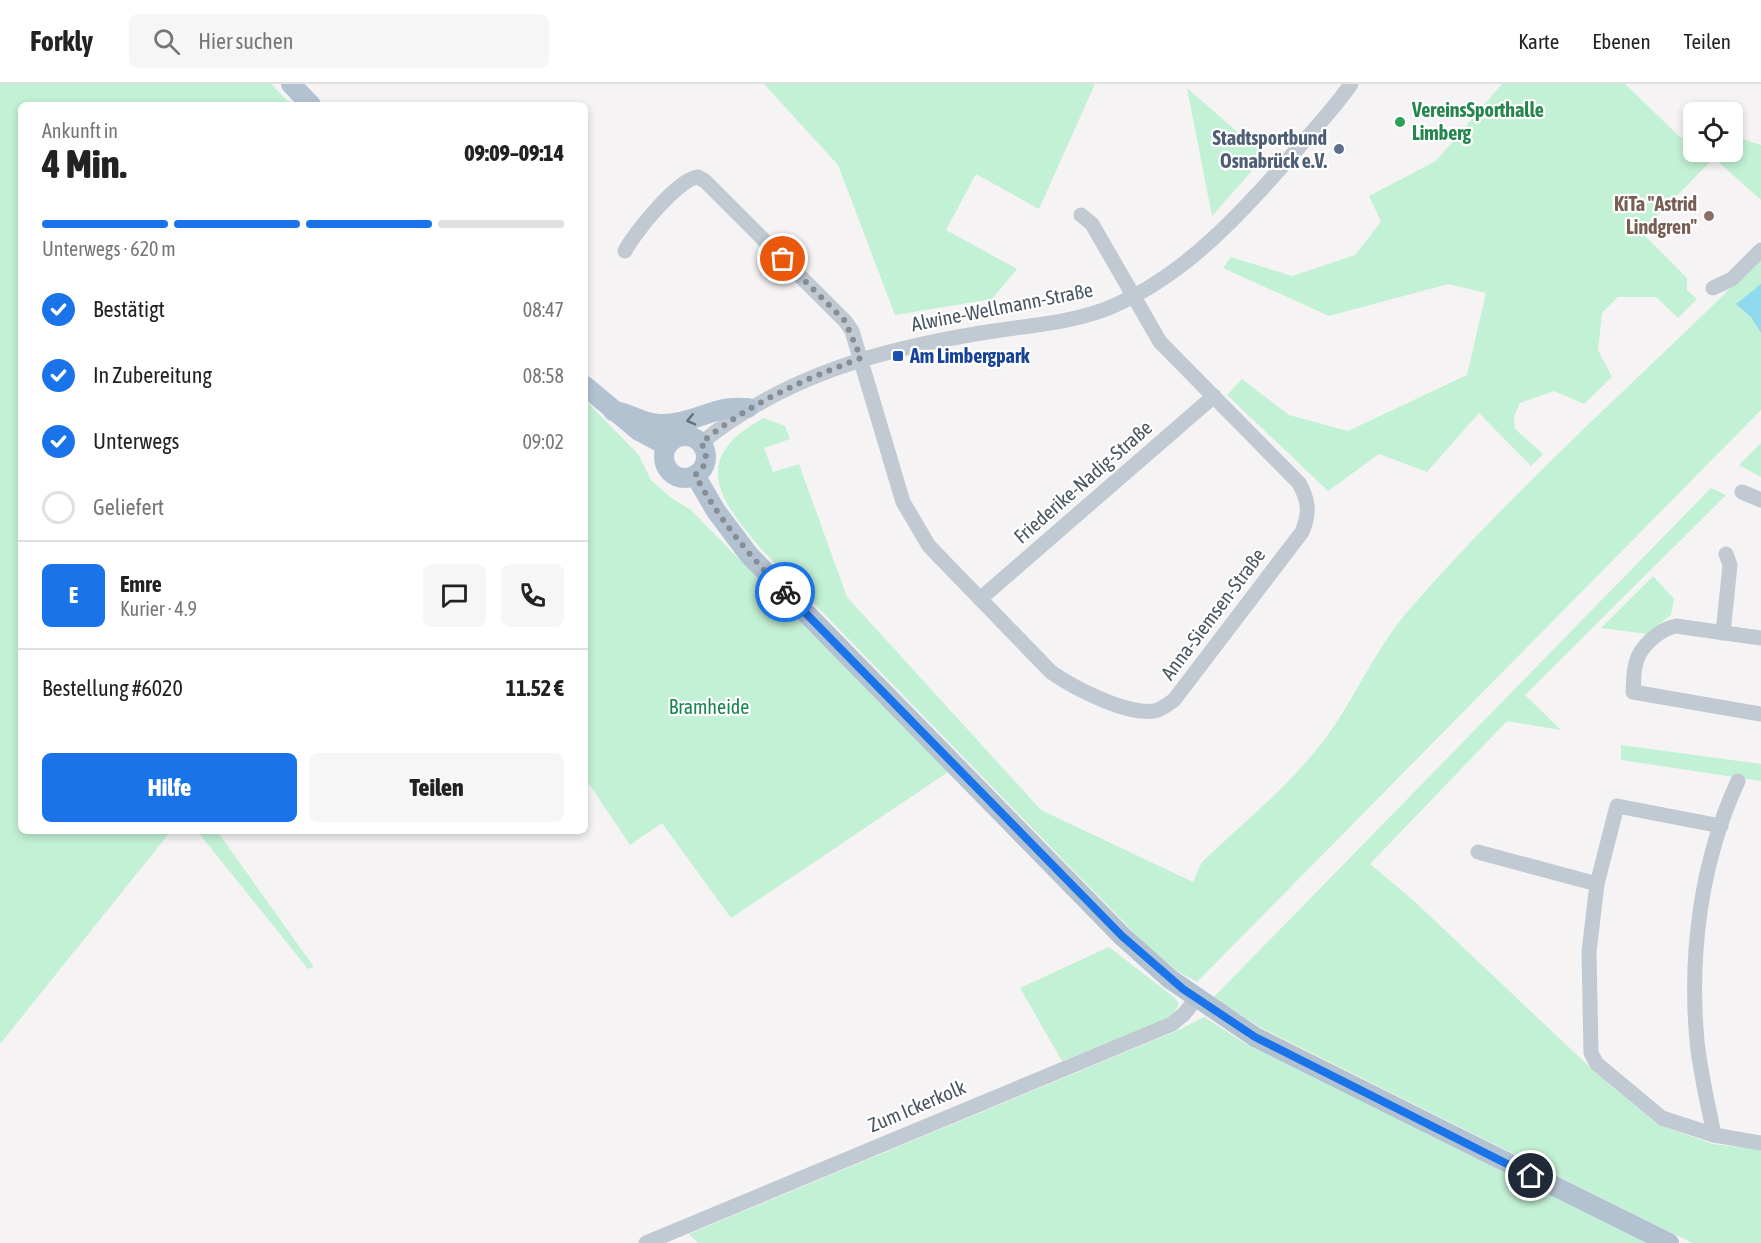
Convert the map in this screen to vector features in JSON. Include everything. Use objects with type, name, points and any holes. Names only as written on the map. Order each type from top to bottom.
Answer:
[{"type":"main road","points":[[291,84],[308,102]]},
{"type":"main road","points":[[588,389],[639,431],[667,446]]},
{"type":"main road","points":[[613,411],[627,413],[643,422],[660,424],[692,421],[725,408],[748,408]]},
{"type":"main road","points":[[686,436],[701,443],[706,459],[704,466],[695,475],[684,478],[672,474],[665,464],[667,446],[673,440],[686,436]]},
{"type":"main road","points":[[695,475],[716,511],[763,570],[1122,936],[1196,999],[1255,1037],[1669,1243]]},
{"type":"street","name":"Alwine-Wellmann-Straße","points":[[701,443],[748,408],[819,374],[861,358],[947,339],[1071,318],[1104,309],[1133,296],[1179,266],[1225,228],[1257,195],[1352,84]]},
{"type":"street","name":"Anna-Siemsen-Straße","points":[[626,251],[632,237],[685,181],[698,177],[845,321],[861,358],[903,502],[929,546],[1051,672],[1070,685],[1137,712],[1157,711],[1174,700],[1302,532],[1309,515],[1307,498],[1299,483],[1160,342],[1092,224],[1081,215]]},
{"type":"street","points":[[1713,288],[1732,279],[1761,250]]},
{"type":"street","name":"Friederike-Nadig-Straße","points":[[980,599],[1214,396]]},
{"type":"street","points":[[1742,492],[1761,500]]},
{"type":"street","points":[[1723,633],[1730,565],[1726,554]]},
{"type":"street","points":[[1761,638],[1676,626],[1666,628],[1640,655],[1636,663],[1633,692],[1761,714]]},
{"type":"street","points":[[1714,1135],[1698,1043],[1695,969],[1701,911],[1721,826],[1738,781]]},
{"type":"street","points":[[1721,826],[1617,806],[1597,884],[1589,952],[1591,1053],[1597,1064],[1662,1118],[1714,1135],[1761,1143]]},
{"type":"street","points":[[1478,852],[1597,884]]},
{"type":"street","name":"Zum Ickerkolk","points":[[646,1243],[1172,1024],[1196,999]]},
{"type":"green space","points":[[0,84],[271,84],[289,102],[18,102],[18,834],[169,834],[0,1044]]},
{"type":"green space","points":[[764,84],[1095,84],[1039,209],[976,174],[946,230],[1017,269],[992,299],[895,315],[838,165]]},
{"type":"green space","points":[[1502,84],[1625,84],[1683,138],[1683,162],[1710,162],[1641,232],[1687,278],[1687,290],[1697,299],[1678,318],[1656,297],[1618,297],[1602,313],[1598,350],[1612,377],[1584,404],[1554,391],[1520,403],[1514,416],[1515,429],[1543,454],[1531,466],[1479,413],[1427,472],[1379,454],[1328,491],[1227,395],[1242,379],[1289,415],[1348,431],[1467,375],[1486,293],[1448,284],[1329,316],[1223,268],[1231,257],[1292,276],[1355,255],[1381,222],[1369,196],[1436,161]]},
{"type":"green space","points":[[1187,88],[1265,156],[1212,216]]},
{"type":"green space","points":[[1743,139],[1761,145],[1761,200],[1718,162],[1743,162]]},
{"type":"green space","points":[[1761,258],[1761,410],[1197,982],[1177,971],[1147,946],[761,549],[735,516],[721,491],[718,477],[719,464],[724,451],[732,441],[763,418],[785,426],[790,439],[764,448],[773,472],[799,464],[847,597],[1041,810],[1193,882],[1202,862],[1270,799],[1318,748],[1342,714],[1397,625],[1450,564],[1537,475]]},
{"type":"green space","name":"Bramheide","points":[[588,403],[638,454],[651,480],[670,497],[691,510],[948,772],[731,918],[662,823],[630,845],[588,782]]},
{"type":"green space","points":[[1761,443],[1761,477],[1739,465]]},
{"type":"green space","points":[[1711,488],[1726,495],[1525,695],[1561,730],[1507,721],[1370,864],[1414,901],[1596,1073],[1657,1124],[1713,1144],[1761,1150],[1761,1243],[1692,1243],[1258,1026],[1214,997]]},
{"type":"green space","points":[[1653,576],[1674,599],[1671,615],[1647,634],[1601,628]]},
{"type":"green space","points":[[1621,745],[1761,764],[1761,781],[1621,760]]},
{"type":"green space","points":[[199,834],[219,834],[314,967],[308,969]]},
{"type":"green space","points":[[1109,947],[1175,998],[1179,1004],[1172,1017],[1062,1061],[1020,988]]},
{"type":"green space","points":[[1204,1017],[1246,1044],[1651,1243],[698,1243],[689,1234],[1179,1030]]},
{"type":"water","points":[[1761,284],[1761,333],[1751,317],[1736,304]]},
{"type":"way so far","points":[[783,259],[845,321],[852,331],[861,358],[775,393],[748,408],[701,443],[706,452],[706,459],[700,472],[695,475],[716,511],[749,555],[785,592]]},
{"type":"place","name":"VereinsSporthalle Limberg","points":[[1400,122]]},
{"type":"place","name":"Stadtsportbund Osnabrück e.V.","points":[[1339,149]]},
{"type":"place","name":"KiTa \"Astrid Lindgren\"","points":[[1709,216]]},
{"type":"place","name":"Am Limbergpark","points":[[898,356]]},
{"type":"route","points":[[785,592],[1122,936],[1170,979],[1196,999],[1255,1037],[1531,1176]]}]
